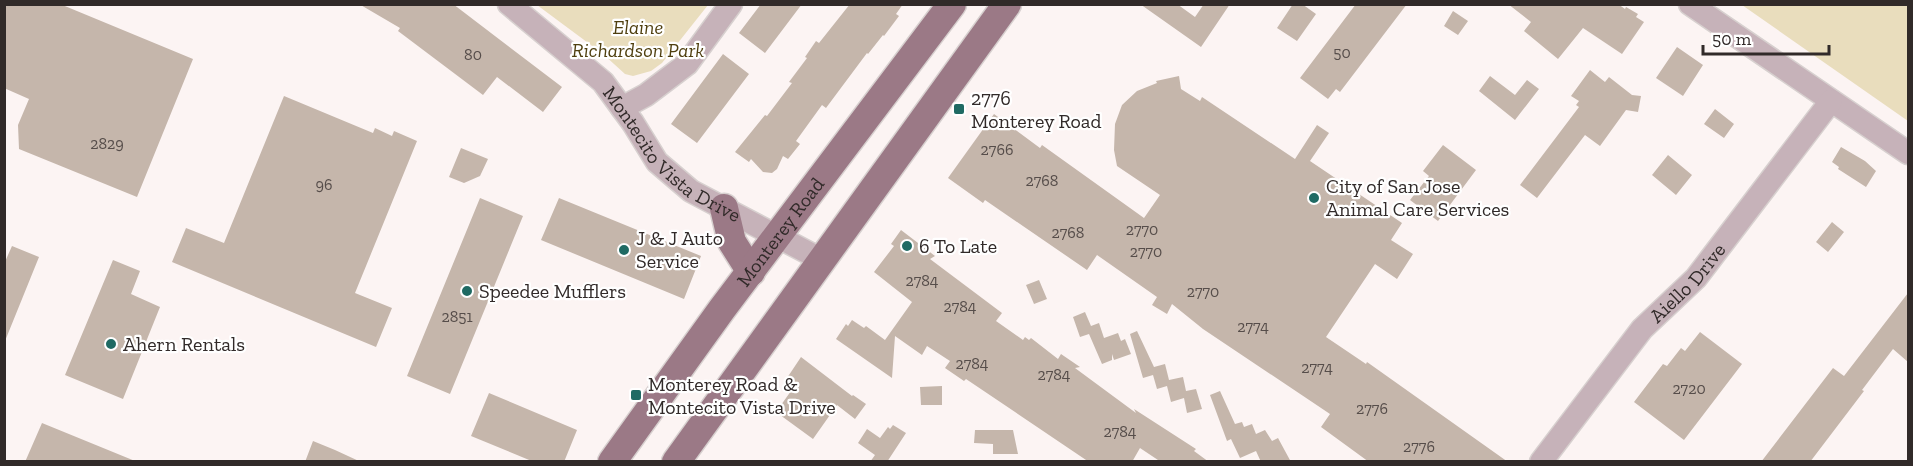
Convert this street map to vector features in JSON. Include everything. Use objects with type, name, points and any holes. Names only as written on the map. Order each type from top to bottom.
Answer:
[{"type":"main road","name":"Monterey Road","points":[[612,462],[952,4]]},
{"type":"main road","points":[[676,462],[1006,4]]},
{"type":"main road","points":[[724,208],[732,242],[751,272]]},
{"type":"street","name":"Montecito Vista Drive","points":[[508,4],[603,82],[667,173],[691,191],[822,260]]},
{"type":"street","points":[[622,108],[646,95],[687,64],[731,4]]},
{"type":"street","points":[[1690,4],[1908,153]]},
{"type":"street","name":"Aiello Drive","points":[[1540,462],[1642,328],[1696,278],[1831,101]]},
{"type":"green space","name":"Elaine Richardson Park","points":[[537,5],[708,5],[662,63],[651,71],[633,76],[625,74],[603,54]]},
{"type":"green space","points":[[1742,5],[1908,5],[1908,121]]},
{"type":"building","points":[[4,4],[60,4],[193,59],[137,197],[19,149],[18,125],[29,99],[4,88]]},
{"type":"building","points":[[359,4],[453,4],[562,87],[543,112],[497,77],[483,95],[398,31],[400,28]]},
{"type":"building","points":[[761,4],[802,4],[765,53],[739,33]]},
{"type":"building","points":[[850,4],[903,4],[896,14],[899,16],[884,36],[867,53],[826,108],[822,105],[796,141],[800,144],[788,159],[783,156],[777,169],[772,173],[763,172],[751,159],[749,162],[735,152],[792,83],[789,82],[807,58],[805,57],[816,41],[819,43]]},
{"type":"building","points":[[1140,4],[1177,4],[1195,17],[1204,4],[1230,4],[1201,47]]},
{"type":"building","points":[[1293,4],[1302,4],[1316,14],[1297,41],[1277,28]]},
{"type":"building","points":[[1356,4],[1407,4],[1340,92],[1336,89],[1328,99],[1300,78]]},
{"type":"building","points":[[1508,4],[1618,4],[1638,14],[1636,17],[1644,22],[1622,54],[1583,28],[1558,59],[1524,31],[1531,22]]},
{"type":"building","points":[[1453,11],[1468,21],[1458,35],[1444,26]]},
{"type":"building","points":[[1677,47],[1703,65],[1683,96],[1656,78]]},
{"type":"building","points":[[723,54],[749,74],[697,143],[671,124]]},
{"type":"building","points":[[1590,70],[1605,82],[1609,77],[1632,95],[1641,96],[1638,112],[1626,110],[1600,146],[1585,135],[1537,198],[1520,185],[1579,107],[1576,105],[1579,101],[1571,96]]},
{"type":"building","points":[[1179,76],[1181,89],[1200,101],[1202,97],[1295,159],[1317,125],[1329,133],[1310,161],[1402,223],[1391,240],[1413,254],[1397,279],[1375,264],[1326,337],[1366,364],[1367,362],[1508,462],[1369,462],[1321,427],[1330,414],[1203,329],[1172,304],[1167,314],[1152,305],[1157,297],[1097,255],[1087,270],[985,200],[983,203],[948,178],[994,114],[1040,148],[1042,145],[1144,218],[1160,195],[1117,166],[1114,150],[1115,124],[1122,105],[1137,91],[1157,83],[1156,81]]},
{"type":"building","points":[[1490,76],[1515,95],[1527,80],[1539,89],[1515,120],[1479,91]]},
{"type":"building","points":[[284,96],[373,133],[375,128],[392,136],[394,131],[417,141],[355,293],[392,308],[376,347],[172,262],[186,228],[224,243]]},
{"type":"building","points":[[1715,109],[1734,124],[1724,138],[1704,124]]},
{"type":"building","points":[[1443,145],[1476,170],[1438,221],[1410,200],[1429,176],[1423,171]]},
{"type":"building","points":[[1841,147],[1865,161],[1876,171],[1866,187],[1838,169],[1839,167],[1832,162]]},
{"type":"building","points":[[461,148],[488,159],[480,176],[464,183],[449,177]]},
{"type":"building","points":[[1668,155],[1692,175],[1676,195],[1652,175]]},
{"type":"building","points":[[480,198],[523,216],[450,394],[407,376]]},
{"type":"building","points":[[559,198],[701,256],[684,299],[541,240]]},
{"type":"building","points":[[1832,222],[1844,232],[1828,252],[1816,242]]},
{"type":"building","points":[[901,230],[935,256],[930,259],[1002,313],[996,321],[1023,340],[1025,337],[1029,340],[1031,338],[1058,359],[1061,354],[1080,367],[1075,368],[1136,413],[1134,409],[1196,449],[1194,451],[1209,462],[1161,462],[1140,448],[1132,462],[1089,462],[966,379],[964,381],[945,368],[950,361],[927,346],[922,355],[895,336],[892,378],[836,339],[846,324],[848,326],[852,320],[864,328],[866,326],[885,340],[912,302],[874,272],[894,246],[891,244]]},
{"type":"building","points":[[12,246],[39,257],[5,341],[4,264]]},
{"type":"building","name":"Ahern Rentals","points":[[113,260],[140,271],[131,294],[160,307],[123,399],[65,375]]},
{"type":"building","points":[[1039,280],[1047,299],[1034,304],[1026,285]]},
{"type":"building","points":[[1908,293],[1908,362],[1893,349],[1810,462],[1761,462],[1833,368],[1844,376]]},
{"type":"building","points":[[1085,312],[1091,326],[1099,323],[1104,338],[1118,333],[1121,341],[1125,339],[1131,354],[1114,360],[1112,354],[1112,360],[1102,364],[1089,334],[1080,337],[1073,317]]},
{"type":"building","points":[[1137,331],[1154,367],[1165,364],[1169,380],[1183,377],[1186,391],[1196,389],[1202,409],[1187,413],[1184,398],[1171,402],[1167,386],[1157,389],[1153,375],[1143,378],[1130,334]]},
{"type":"building","points":[[1700,332],[1742,364],[1684,440],[1634,402],[1663,364],[1667,366],[1681,348],[1685,351]]},
{"type":"building","points":[[801,357],[866,404],[855,419],[837,405],[813,439],[776,412],[796,384],[787,378]]},
{"type":"building","points":[[942,386],[942,405],[921,405],[920,387]]},
{"type":"building","points":[[1220,391],[1235,424],[1242,422],[1244,427],[1252,424],[1256,434],[1265,430],[1272,441],[1278,438],[1291,462],[1261,462],[1256,451],[1240,458],[1231,439],[1227,441],[1210,395]]},
{"type":"building","points":[[489,393],[577,430],[564,462],[534,462],[471,436]]},
{"type":"building","points":[[42,423],[135,461],[135,462],[25,462]]},
{"type":"building","points":[[893,425],[906,433],[887,462],[870,462],[875,455],[858,443],[867,429],[880,438],[888,427],[890,429]]},
{"type":"building","points":[[975,430],[1013,430],[1018,454],[993,454],[993,444],[974,443]]},
{"type":"building","points":[[313,441],[335,450],[361,462],[305,462]]},
{"type":"place","name":"2776 Monterey Road","points":[[959,109]]},
{"type":"place","name":"City of San Jose Animal Care Services","points":[[1314,198]]},
{"type":"place","name":"6 To Late","points":[[907,246]]},
{"type":"place","name":"J & J Auto Service","points":[[624,250]]},
{"type":"place","name":"Speedee Mufflers","points":[[467,291]]},
{"type":"place","name":"Ahern Rentals","points":[[111,344]]},
{"type":"place","name":"Monterey Road & Montecito Vista Drive","points":[[636,395]]}]
